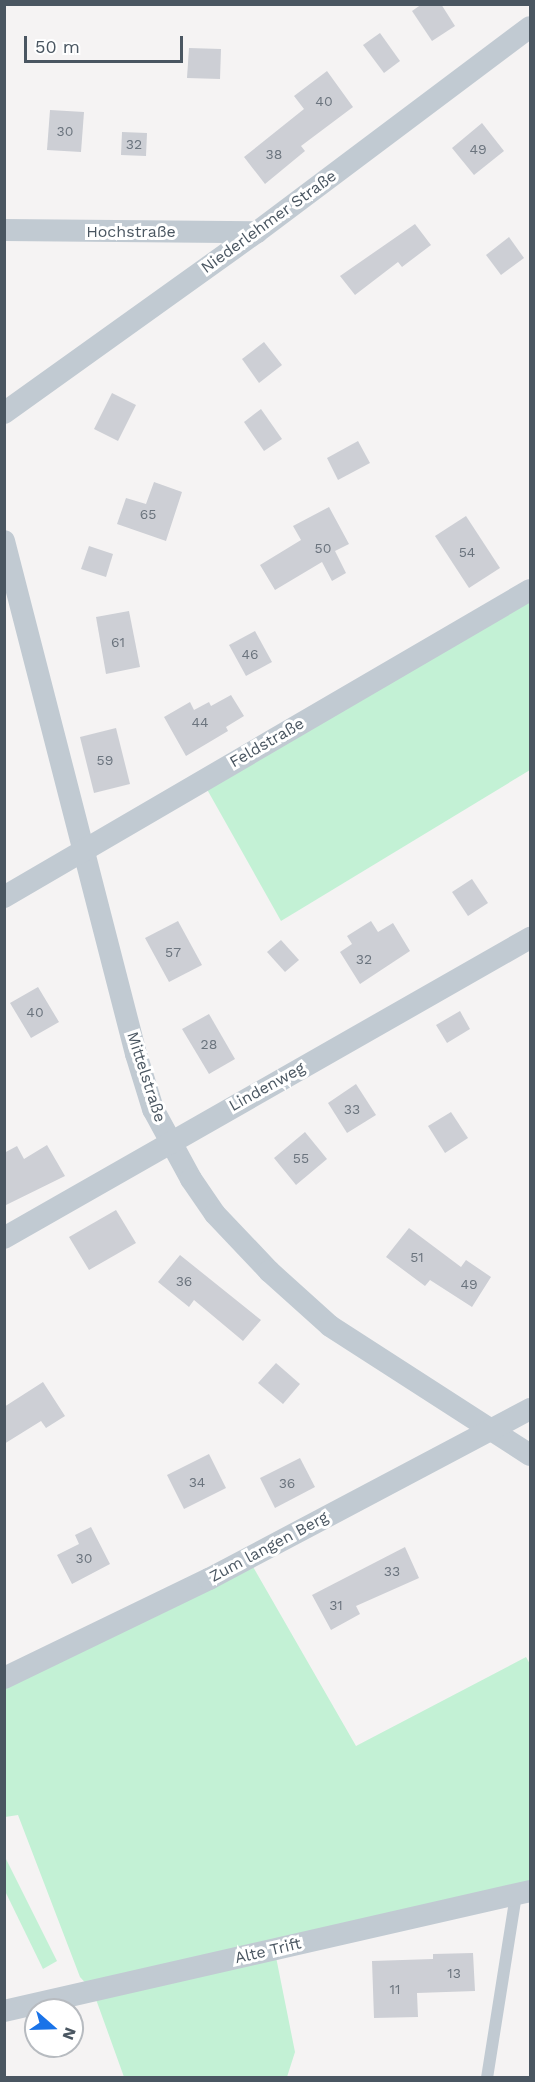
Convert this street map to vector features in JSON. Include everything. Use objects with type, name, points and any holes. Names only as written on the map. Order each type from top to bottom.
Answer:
[{"type":"street","name":"Niederlehmer Straße","points":[[4,412],[257,232],[531,27]]},
{"type":"street","name":"Hochstraße","points":[[4,230],[257,232]]},
{"type":"street","name":"Mittelstraße","points":[[4,541],[86,849],[136,1053],[153,1109],[170,1142],[215,1214],[269,1271],[330,1326],[494,1428],[531,1455]]},
{"type":"street","name":"Feldstraße","points":[[4,897],[531,590]]},
{"type":"street","name":"Lindenweg","points":[[4,1238],[531,938]]},
{"type":"street","name":"Zum langen Berg","points":[[4,1678],[209,1579],[531,1409]]},
{"type":"street","name":"Alte Trift","points":[[4,2011],[523,1893]]},
{"type":"lane","points":[[487,2078],[523,1893]]},
{"type":"green space","points":[[530,601],[530,770],[281,921],[204,784]]},
{"type":"green space","points":[[248,1558],[356,1746],[526,1657],[530,1664],[530,1899],[276,1957],[295,2052],[287,2077],[124,2077],[93,1991],[80,1977],[18,1815],[5,1817],[5,1687]]},
{"type":"green space","points":[[4,1855],[57,1961],[43,1969],[5,1891]]},
{"type":"building","points":[[422,4],[441,4],[455,26],[432,41],[412,11]]},
{"type":"building","points":[[380,33],[400,61],[384,73],[363,45]]},
{"type":"building","points":[[189,48],[221,49],[220,79],[187,78]]},
{"type":"building","points":[[327,71],[353,107],[301,146],[305,151],[265,184],[244,157],[304,109],[294,96]]},
{"type":"building","points":[[50,110],[84,112],[81,152],[47,150]]},
{"type":"building","points":[[482,123],[504,151],[474,175],[452,148]]},
{"type":"building","points":[[122,132],[147,133],[146,156],[121,155]]},
{"type":"building","points":[[415,224],[431,245],[402,267],[398,262],[355,295],[340,276]]},
{"type":"building","points":[[509,237],[524,258],[501,275],[486,255]]},
{"type":"building","points":[[264,342],[282,365],[259,383],[242,359]]},
{"type":"building","points":[[112,393],[136,405],[118,441],[94,429]]},
{"type":"building","points":[[261,409],[282,439],[264,451],[244,422]]},
{"type":"building","points":[[358,441],[370,463],[338,480],[327,458]]},
{"type":"building","points":[[154,482],[182,492],[166,541],[117,524],[126,498],[146,504]]},
{"type":"building","points":[[329,507],[349,544],[335,551],[346,573],[332,581],[322,562],[275,590],[260,565],[301,540],[293,526]]},
{"type":"building","points":[[466,516],[500,568],[469,588],[435,536]]},
{"type":"building","points":[[89,546],[113,554],[106,577],[81,569]]},
{"type":"building","points":[[129,611],[140,667],[106,674],[96,617]]},
{"type":"building","points":[[255,631],[272,662],[246,676],[229,645]]},
{"type":"building","points":[[231,695],[244,716],[226,727],[228,731],[186,756],[164,717],[190,702],[194,710],[209,702],[211,706]]},
{"type":"building","points":[[116,728],[130,784],[94,793],[80,737]]},
{"type":"building","points":[[472,879],[488,903],[468,916],[452,892]]},
{"type":"building","points":[[178,921],[202,965],[169,982],[145,938]]},
{"type":"building","points":[[371,921],[378,932],[393,923],[410,951],[360,984],[340,952],[352,944],[347,936]]},
{"type":"building","points":[[281,940],[299,960],[285,972],[267,952]]},
{"type":"building","points":[[38,987],[59,1022],[31,1038],[10,1003]]},
{"type":"building","points":[[460,1011],[470,1029],[447,1043],[436,1025]]},
{"type":"building","points":[[209,1014],[235,1059],[209,1074],[182,1029]]},
{"type":"building","points":[[356,1084],[376,1115],[347,1133],[328,1103]]},
{"type":"building","points":[[451,1112],[468,1138],[445,1153],[428,1126]]},
{"type":"building","points":[[305,1132],[327,1159],[296,1185],[274,1158]]},
{"type":"building","points":[[47,1145],[65,1176],[4,1206],[4,1153],[17,1146],[24,1159]]},
{"type":"building","points":[[116,1210],[136,1243],[89,1270],[69,1237]]},
{"type":"building","points":[[409,1228],[461,1267],[466,1260],[491,1277],[472,1307],[430,1280],[425,1286],[386,1257]]},
{"type":"building","points":[[180,1255],[261,1320],[243,1341],[194,1300],[189,1307],[158,1282]]},
{"type":"building","points":[[276,1363],[300,1384],[283,1404],[258,1383]]},
{"type":"building","points":[[43,1382],[65,1416],[46,1428],[41,1421],[4,1444],[4,1407]]},
{"type":"building","points":[[209,1454],[226,1488],[184,1509],[167,1475]]},
{"type":"building","points":[[300,1458],[315,1487],[275,1508],[260,1478]]},
{"type":"building","points":[[91,1527],[110,1564],[72,1584],[57,1555],[79,1544],[75,1535]]},
{"type":"building","points":[[405,1547],[419,1578],[356,1606],[360,1614],[331,1630],[312,1595]]},
{"type":"building","points":[[473,1953],[475,1991],[417,1993],[418,2017],[374,2018],[372,1961],[433,1959],[433,1954]]}]
